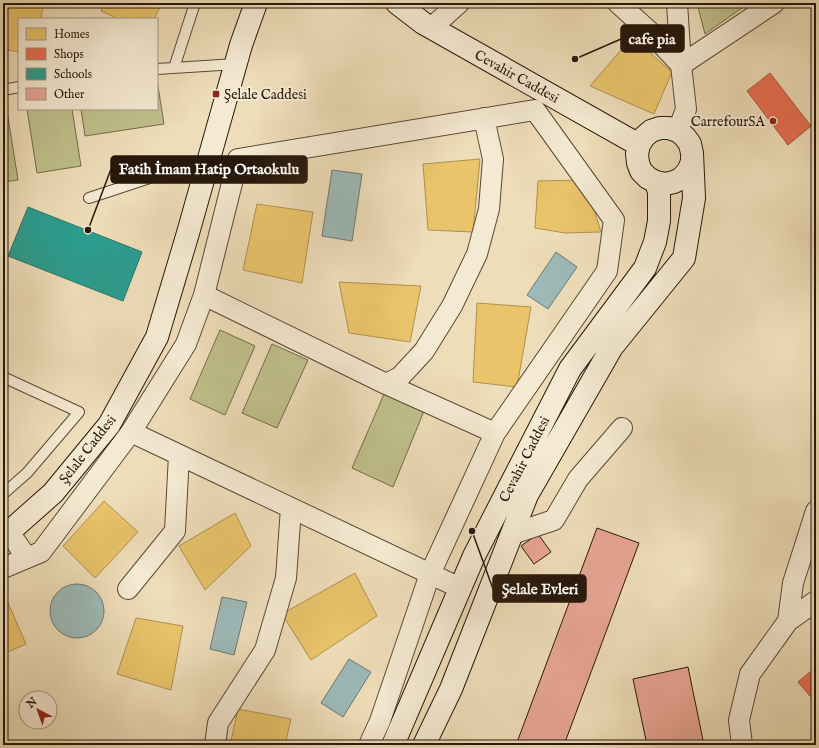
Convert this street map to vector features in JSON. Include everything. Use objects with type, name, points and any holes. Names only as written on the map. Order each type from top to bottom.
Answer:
[{"type":"street","name":"Şelale Caddesi","points":[[6,533],[53,492],[109,426],[157,337],[236,64],[256,3]]},
{"type":"street","name":"Cevahir Caddesi","points":[[396,3],[431,28],[639,145]]},
{"type":"street","points":[[431,28],[459,3]]},
{"type":"street","points":[[618,3],[651,33],[681,65]]},
{"type":"street","points":[[677,3],[681,65],[686,109],[678,131],[670,128],[660,128],[651,131],[644,137],[639,145],[637,154],[638,163],[641,171],[648,178],[665,184],[682,178],[688,171],[692,162],[692,153]]},
{"type":"street","points":[[681,65],[774,3]]},
{"type":"street","points":[[3,568],[41,552],[131,432],[186,344],[204,295],[238,159],[535,110],[614,220],[607,271],[495,433],[430,574],[380,721],[368,745]]},
{"type":"street","points":[[386,384],[400,377],[424,351],[452,306],[477,254],[489,209],[493,159],[484,118]]},
{"type":"street","name":"Cevahir Caddesi","points":[[424,745],[451,689],[527,495],[612,346],[684,258],[694,198],[692,153],[690,144],[678,131]]},
{"type":"street","name":"Cevahir Caddesi","points":[[393,745],[474,556],[570,369],[645,268],[655,242],[659,221],[659,192],[656,182]]},
{"type":"street","points":[[204,295],[386,384],[495,433]]},
{"type":"street","points":[[512,534],[554,520],[578,479],[622,428]]},
{"type":"street","points":[[131,432],[460,588]]},
{"type":"street","points":[[128,589],[175,531],[179,455]]},
{"type":"street","points":[[215,745],[218,723],[265,650],[286,578],[291,508]]},
{"type":"street","points":[[788,621],[794,583],[816,511]]},
{"type":"street","points":[[6,533],[27,558]]},
{"type":"street","points":[[742,745],[739,720],[750,674],[788,621],[816,601]]},
{"type":"lane","points":[[174,68],[195,3]]},
{"type":"lane","points":[[158,69],[236,64]]},
{"type":"lane","points":[[3,90],[18,88]]},
{"type":"lane","points":[[89,198],[183,166],[205,173]]},
{"type":"lane","points":[[3,377],[79,412],[27,473],[3,494]]},
{"type":"green space","points":[[697,3],[749,3],[705,34]]},
{"type":"green space","points":[[158,86],[164,124],[85,136],[81,110],[158,110]]},
{"type":"green space","points":[[6,105],[18,180],[3,182],[3,106]]},
{"type":"green space","points":[[27,110],[72,110],[81,166],[37,173]]},
{"type":"green space","points":[[220,330],[255,346],[225,415],[190,399]]},
{"type":"green space","points":[[272,344],[308,360],[277,428],[242,413]]},
{"type":"green space","points":[[384,394],[424,411],[393,487],[352,468]]},
{"type":"water","points":[[332,170],[362,174],[352,241],[322,236]]},
{"type":"water","points":[[556,252],[577,267],[548,309],[527,295]]},
{"type":"water","points":[[77,584],[87,586],[96,592],[102,601],[104,611],[102,621],[96,630],[87,636],[77,638],[67,636],[58,630],[52,621],[50,611],[52,601],[58,592],[67,586]]},
{"type":"water","points":[[222,597],[247,602],[234,655],[210,649]]},
{"type":"water","points":[[349,659],[371,672],[343,717],[321,703]]},
{"type":"building: Homes","points":[[3,3],[30,3],[43,6],[41,18],[18,18],[18,52],[3,49]]},
{"type":"building: Homes","points":[[105,3],[162,3],[154,18],[117,18],[101,11]]},
{"type":"building: Homes","points":[[632,37],[672,72],[654,114],[590,86]]},
{"type":"building: Homes","points":[[480,159],[473,232],[428,230],[423,164]]},
{"type":"building: Homes","points":[[585,180],[601,232],[565,233],[535,228],[538,181]]},
{"type":"building: Homes","points":[[257,204],[313,212],[302,283],[243,270]]},
{"type":"building: Homes","points":[[339,282],[421,286],[410,342],[349,333]]},
{"type":"building: Homes","points":[[477,303],[531,307],[517,387],[473,382]]},
{"type":"building: Homes","points":[[104,501],[138,532],[95,578],[63,546]]},
{"type":"building: Homes","points":[[235,513],[251,546],[205,590],[179,546]]},
{"type":"building: Homes","points":[[355,573],[377,616],[311,660],[282,614]]},
{"type":"building: Homes","points":[[3,596],[5,596],[26,644],[3,654]]},
{"type":"building: Homes","points":[[136,618],[183,626],[171,690],[117,674]]},
{"type":"building: Homes","points":[[238,709],[291,719],[285,745],[230,745]]},
{"type":"building: Shops","points":[[770,73],[811,126],[788,145],[747,91]]},
{"type":"building: Shops","points":[[816,667],[816,703],[798,682]]},
{"type":"building: Schools","points":[[28,207],[142,252],[123,301],[8,256]]},
{"type":"building: Other","points":[[597,528],[639,543],[564,745],[516,745]]},
{"type":"building: Other","points":[[538,534],[551,552],[534,564],[521,546]]},
{"type":"building: Other","points":[[688,667],[704,745],[647,745],[633,679]]},
{"type":"place","name":"cafe pia","points":[[575,59]]},
{"type":"place","name":"Şelale Caddesi","points":[[216,94]]},
{"type":"place","name":"CarrefourSA","points":[[773,121]]},
{"type":"place","name":"Fatih İmam Hatip Ortaokulu","points":[[88,230]]},
{"type":"place","name":"Şelale Evleri","points":[[472,531]]}]
